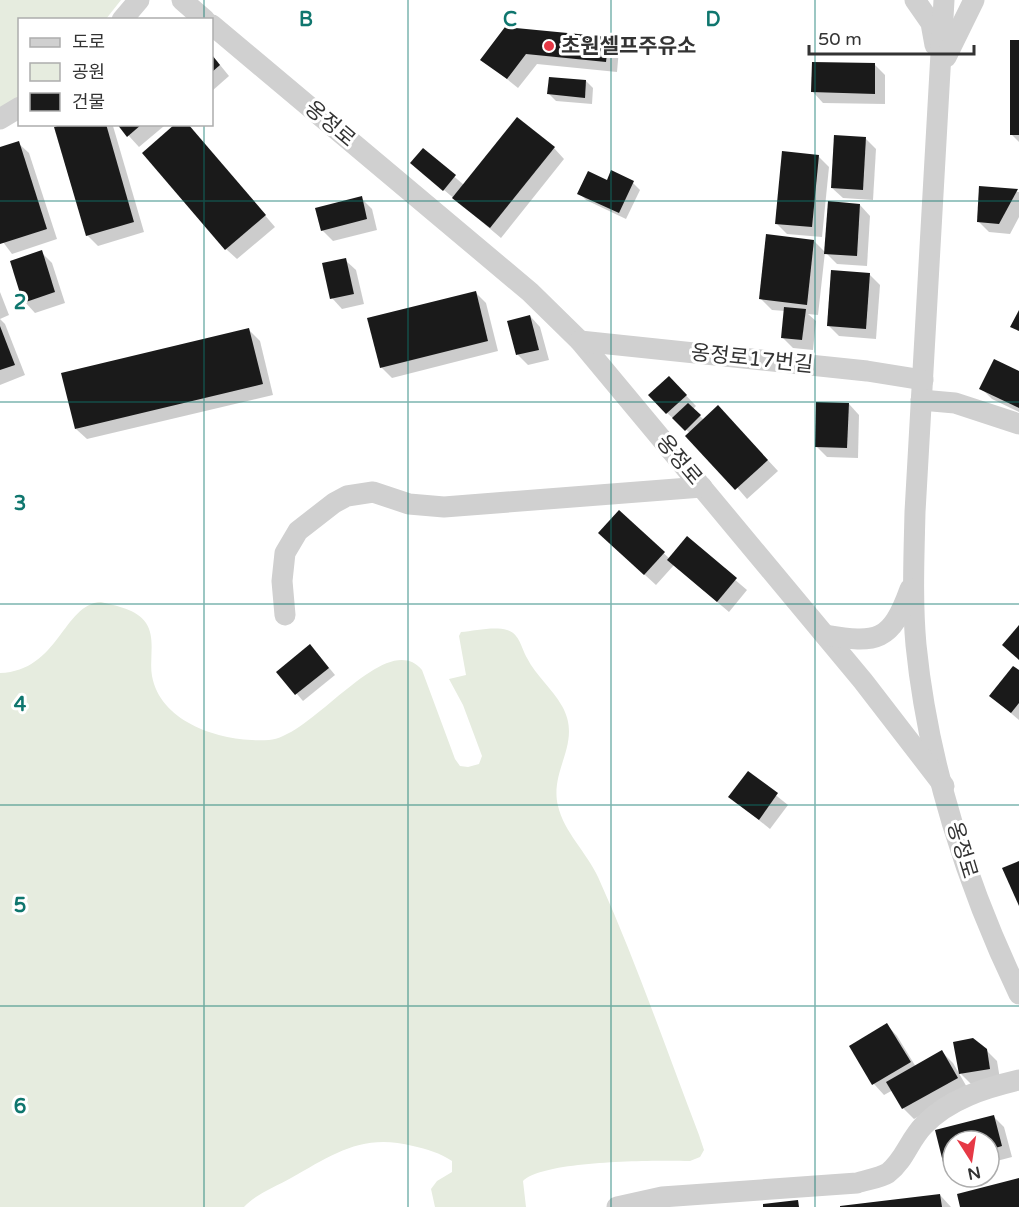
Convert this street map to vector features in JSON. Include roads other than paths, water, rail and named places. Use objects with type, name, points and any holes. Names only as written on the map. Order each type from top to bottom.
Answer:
[{"type":"street","points":[[124,18],[139,0]]},
{"type":"street","points":[[182,0],[203,18]]},
{"type":"street","points":[[915,0],[931,23],[940,68]]},
{"type":"street","points":[[944,0],[913,580],[916,645],[927,717],[944,786]]},
{"type":"street","points":[[940,68],[974,0]]},
{"type":"street","name":"옹정로","points":[[213,26],[530,292],[580,341],[702,487],[825,635],[944,786],[968,874],[997,948],[1019,994]]},
{"type":"street","points":[[0,119],[18,108]]},
{"type":"street","name":"옹정로17번길","points":[[580,341],[867,371],[1019,424]]},
{"type":"street","points":[[285,615],[282,565],[291,540],[315,518],[347,496],[373,492],[410,504],[444,507],[702,487]]},
{"type":"street","points":[[825,635],[859,641],[876,638],[891,627],[902,612],[913,580]]},
{"type":"street","points":[[620,1206],[662,1197],[857,1183],[886,1174],[902,1159],[924,1124],[954,1102],[993,1086],[1019,1080]]},
{"type":"place","name":"초원셀프주유소","points":[[549,46]]}]
